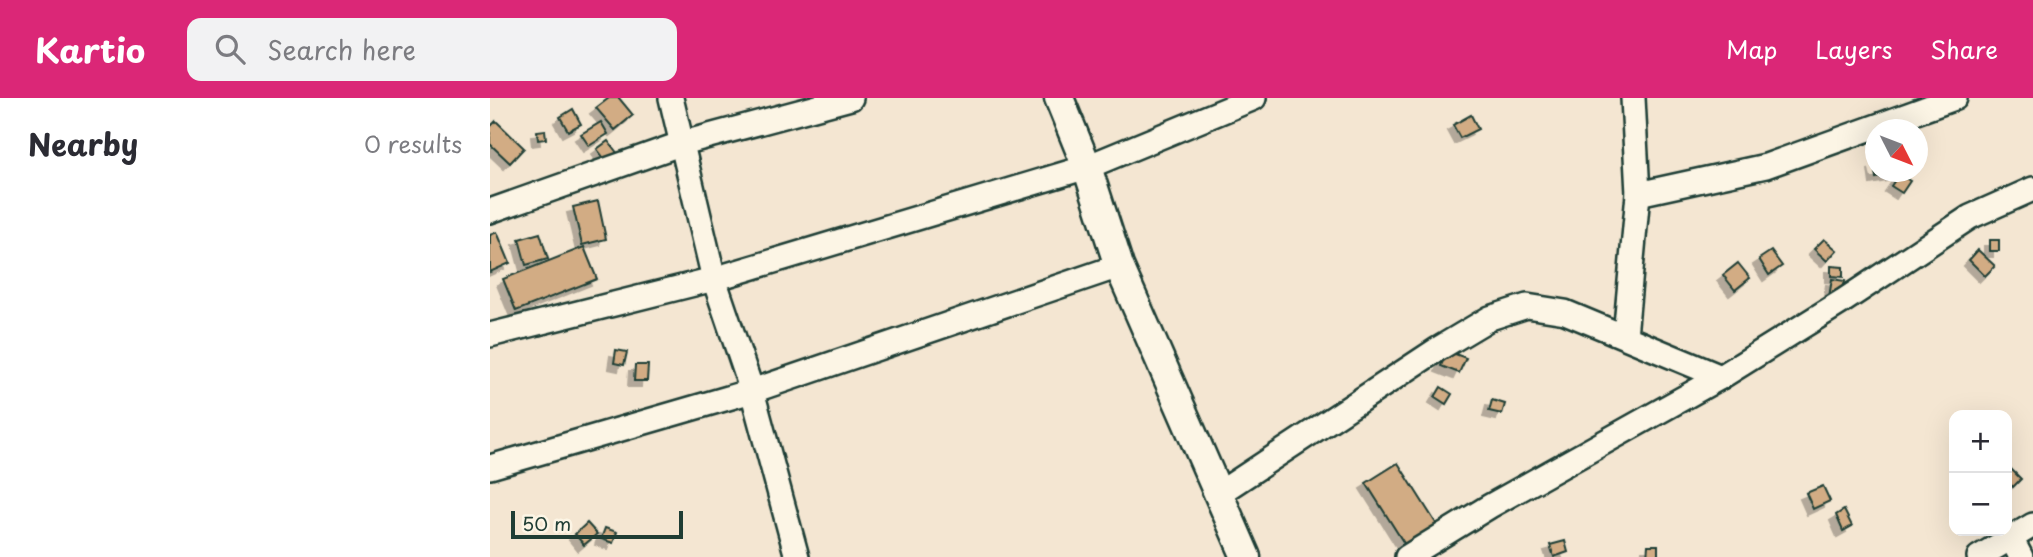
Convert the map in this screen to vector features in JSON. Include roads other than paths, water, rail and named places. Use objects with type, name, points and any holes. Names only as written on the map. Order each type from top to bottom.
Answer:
[{"type":"street","points":[[671,98],[715,279],[752,391],[797,557]]},
{"type":"street","points":[[490,211],[682,143],[851,98]]},
{"type":"street","points":[[1059,98],[1087,167],[1119,266],[1246,557]]},
{"type":"street","points":[[490,335],[715,279],[1087,167],[1254,98]]},
{"type":"street","points":[[1625,337],[1639,194],[1633,98]]},
{"type":"street","points":[[1639,194],[1766,166],[1955,98]]},
{"type":"street","points":[[1407,557],[1490,506],[1721,377],[1970,217],[2033,188]]},
{"type":"street","points":[[490,467],[752,391],[1119,266]]},
{"type":"street","points":[[1218,495],[1438,349],[1490,318],[1527,306],[1565,312],[1721,377]]},
{"type":"street","points":[[1979,557],[2016,547],[2033,524]]}]
